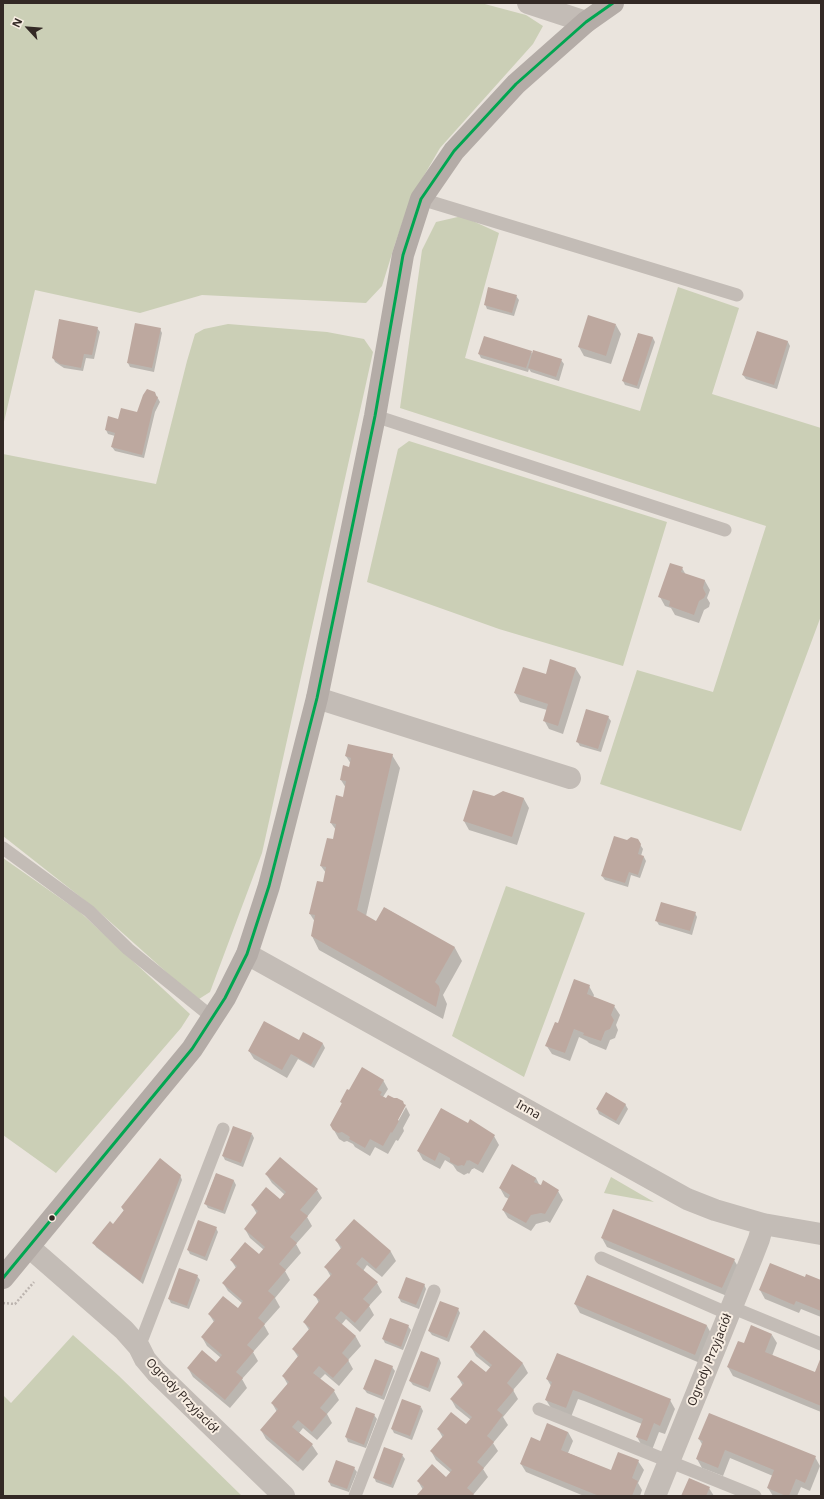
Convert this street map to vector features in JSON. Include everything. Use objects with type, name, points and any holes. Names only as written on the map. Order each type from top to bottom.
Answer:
[{"type":"street","points":[[528,3],[586,22]]},
{"type":"street","points":[[3,1278],[177,1069],[213,1018],[231,988],[247,954],[269,886],[317,698],[375,416],[403,255],[421,199],[454,151],[516,84],[586,22],[613,3]]},
{"type":"street","points":[[317,698],[570,778]]},
{"type":"street","name":"Inna","points":[[247,954],[562,1128],[687,1199],[714,1210],[763,1224],[821,1234]]},
{"type":"street","name":"Ogrody Przyjaciół","points":[[655,1496],[757,1245],[763,1224]]},
{"type":"street","name":"Ogrody Przyjaciół","points":[[29,1247],[105,1313],[139,1346],[145,1359],[156,1372],[284,1496]]},
{"type":"lane","points":[[421,199],[737,295]]},
{"type":"lane","points":[[375,416],[725,530]]},
{"type":"lane","points":[[3,848],[89,911],[128,949],[213,1018]]},
{"type":"lane","points":[[139,1346],[223,1129]]},
{"type":"lane","points":[[601,1258],[730,1310],[821,1344]]},
{"type":"lane","points":[[355,1496],[434,1290]]},
{"type":"lane","points":[[539,1409],[755,1496]]},
{"type":"green space","points":[[3,3],[481,3],[526,15],[543,26],[533,44],[440,148],[411,198],[382,286],[366,303],[202,295],[140,313],[35,290],[3,426]]},
{"type":"green space","points":[[462,216],[499,233],[465,358],[640,411],[678,287],[739,308],[712,394],[821,428],[821,616],[741,831],[600,784],[637,670],[713,692],[766,526],[400,408],[422,250],[436,222]]},
{"type":"green space","points":[[228,324],[327,332],[364,339],[373,352],[262,853],[210,992],[199,999],[174,979],[97,910],[3,836],[3,454],[156,484],[195,334],[204,329]]},
{"type":"green space","points":[[409,441],[667,522],[623,666],[499,629],[367,582],[398,449]]},
{"type":"green space","points":[[3,858],[80,912],[190,1014],[181,1028],[56,1173],[3,1135]]},
{"type":"green space","points":[[506,886],[585,913],[524,1077],[452,1036]]},
{"type":"green space","points":[[611,1177],[654,1202],[604,1193]]},
{"type":"green space","points":[[73,1335],[119,1376],[242,1496],[3,1496],[3,1395],[11,1403]]},
{"type":"building","points":[[488,287],[517,295],[512,313],[484,305]]},
{"type":"building","points":[[588,315],[616,324],[606,356],[578,347]]},
{"type":"building","points":[[59,319],[98,327],[92,355],[84,354],[81,368],[60,364],[52,358]]},
{"type":"building","points":[[135,323],[161,328],[152,368],[127,363]]},
{"type":"building","points":[[757,331],[788,341],[774,385],[742,375]]},
{"type":"building","points":[[638,333],[653,337],[637,386],[622,381]]},
{"type":"building","points":[[484,336],[532,351],[526,368],[478,354]]},
{"type":"building","points":[[533,350],[562,359],[556,377],[528,368]]},
{"type":"building","points":[[147,389],[155,392],[156,396],[158,397],[153,408],[142,455],[111,447],[115,433],[105,430],[108,416],[118,419],[121,408],[137,412],[143,395]]},
{"type":"building","points":[[670,563],[683,567],[681,572],[705,580],[703,588],[706,594],[704,598],[699,601],[694,615],[669,606],[670,601],[658,597]]},
{"type":"building","points":[[550,659],[576,668],[558,726],[543,721],[548,704],[514,693],[523,667],[546,674]]},
{"type":"building","points":[[586,709],[609,716],[598,749],[576,742]]},
{"type":"building","points":[[348,744],[393,754],[357,910],[376,921],[384,907],[455,947],[435,982],[439,986],[440,990],[436,1007],[311,936],[315,915],[309,914],[317,881],[323,882],[326,867],[320,866],[327,838],[333,839],[336,824],[330,823],[336,795],[343,797],[346,781],[340,780],[343,765],[349,767],[351,758],[345,756]]},
{"type":"building","points":[[473,790],[494,796],[503,791],[524,798],[512,837],[463,821]]},
{"type":"building","points":[[614,836],[627,840],[631,837],[638,839],[641,844],[638,854],[644,856],[638,875],[629,872],[625,883],[601,876]]},
{"type":"building","points":[[661,902],[696,912],[690,931],[655,921]]},
{"type":"building","points":[[574,979],[590,985],[587,994],[615,1005],[611,1015],[614,1020],[610,1029],[605,1031],[601,1041],[583,1035],[584,1033],[574,1029],[565,1053],[545,1046],[555,1022],[558,1023]]},
{"type":"building","points":[[264,1021],[299,1040],[303,1032],[323,1043],[311,1065],[291,1054],[282,1070],[248,1051]]},
{"type":"building","points":[[362,1067],[384,1080],[378,1090],[382,1092],[380,1095],[386,1098],[388,1095],[397,1098],[403,1101],[406,1105],[398,1120],[399,1121],[383,1146],[370,1139],[365,1148],[349,1139],[350,1137],[342,1132],[338,1133],[333,1130],[330,1125],[342,1103],[340,1102],[347,1089],[349,1090]]},
{"type":"building","points":[[606,1092],[626,1104],[616,1121],[596,1109]]},
{"type":"building","points":[[441,1108],[468,1123],[470,1119],[495,1135],[478,1165],[467,1160],[464,1166],[458,1166],[450,1162],[450,1158],[439,1152],[435,1161],[417,1151]]},
{"type":"building","points":[[233,1126],[252,1133],[241,1163],[222,1156]]},
{"type":"building","points":[[280,1157],[318,1189],[300,1210],[308,1216],[290,1237],[297,1243],[279,1264],[286,1270],[268,1291],[275,1297],[258,1318],[265,1324],[247,1345],[254,1351],[236,1372],[243,1378],[225,1400],[187,1368],[202,1350],[216,1362],[222,1355],[201,1337],[215,1320],[208,1314],[223,1296],[238,1308],[243,1301],[222,1283],[237,1266],[230,1260],[245,1242],[259,1254],[265,1247],[244,1229],[258,1211],[251,1205],[266,1187],[280,1199],[286,1192],[265,1174]]},
{"type":"building","points":[[160,1158],[181,1175],[140,1281],[92,1243],[110,1221],[113,1224],[124,1210],[121,1207]]},
{"type":"building","points":[[512,1164],[536,1178],[534,1182],[541,1185],[543,1180],[559,1190],[545,1214],[541,1213],[531,1215],[526,1223],[502,1210],[510,1195],[499,1188]]},
{"type":"building","points":[[216,1173],[234,1180],[223,1211],[204,1204]]},
{"type":"building","points":[[613,1209],[735,1259],[722,1288],[601,1238]]},
{"type":"building","points":[[354,1219],[391,1251],[376,1269],[362,1257],[356,1264],[378,1282],[363,1299],[370,1305],[355,1323],[341,1311],[335,1318],[356,1336],[342,1353],[349,1360],[333,1378],[319,1366],[313,1373],[335,1390],[320,1408],[327,1414],[312,1432],[298,1420],[292,1427],[313,1444],[298,1462],[260,1430],[278,1409],[271,1403],[289,1382],[282,1376],[299,1355],[292,1349],[310,1328],[303,1322],[320,1300],[313,1295],[332,1274],[324,1267],[342,1247],[335,1240]]},
{"type":"building","points":[[198,1220],[217,1227],[205,1257],[187,1250]]},
{"type":"building","points":[[770,1263],[805,1277],[806,1274],[821,1280],[821,1311],[796,1301],[794,1305],[759,1290]]},
{"type":"building","points":[[179,1268],[198,1275],[187,1306],[168,1299]]},
{"type":"building","points":[[587,1275],[707,1325],[695,1355],[574,1304]]},
{"type":"building","points":[[406,1277],[425,1284],[416,1305],[398,1298]]},
{"type":"building","points":[[440,1301],[459,1308],[447,1338],[428,1331]]},
{"type":"building","points":[[390,1318],[409,1325],[401,1347],[382,1339]]},
{"type":"building","points":[[751,1325],[772,1334],[765,1352],[815,1372],[821,1357],[821,1406],[727,1367],[738,1341],[744,1343]]},
{"type":"building","points":[[484,1330],[523,1363],[507,1383],[514,1390],[497,1410],[503,1415],[487,1436],[494,1442],[477,1462],[484,1468],[467,1488],[474,1494],[472,1496],[416,1496],[424,1487],[417,1481],[432,1464],[446,1477],[452,1470],[430,1451],[444,1435],[437,1429],[451,1412],[466,1424],[472,1417],[450,1399],[464,1383],[457,1377],[471,1360],[486,1372],[492,1365],[470,1347]]},
{"type":"building","points":[[421,1351],[439,1358],[428,1388],[409,1381]]},
{"type":"building","points":[[557,1353],[671,1399],[660,1426],[654,1423],[647,1441],[636,1437],[643,1419],[579,1392],[573,1390],[566,1408],[545,1400],[552,1382],[546,1379]]},
{"type":"building","points":[[375,1359],[393,1366],[382,1396],[363,1389]]},
{"type":"building","points":[[402,1399],[421,1406],[410,1436],[391,1429]]},
{"type":"building","points":[[356,1407],[375,1414],[364,1445],[345,1437]]},
{"type":"building","points":[[709,1413],[816,1456],[805,1483],[796,1479],[789,1496],[786,1496],[767,1488],[774,1470],[725,1450],[718,1468],[696,1459],[703,1441],[698,1439]]},
{"type":"building","points":[[547,1423],[568,1432],[561,1450],[611,1470],[618,1452],[639,1460],[632,1478],[638,1481],[632,1496],[599,1496],[520,1464],[531,1437],[540,1441]]},
{"type":"building","points":[[384,1447],[403,1454],[391,1485],[373,1478]]},
{"type":"building","points":[[336,1460],[355,1467],[347,1489],[328,1482]]},
{"type":"building","points":[[689,1478],[710,1487],[706,1496],[681,1496]]},
{"type":"transit line","points":[[3,1278],[192,1049],[225,998],[247,954],[269,886],[317,698],[375,416],[403,255],[421,199],[454,151],[516,84],[586,22],[613,3]]}]
